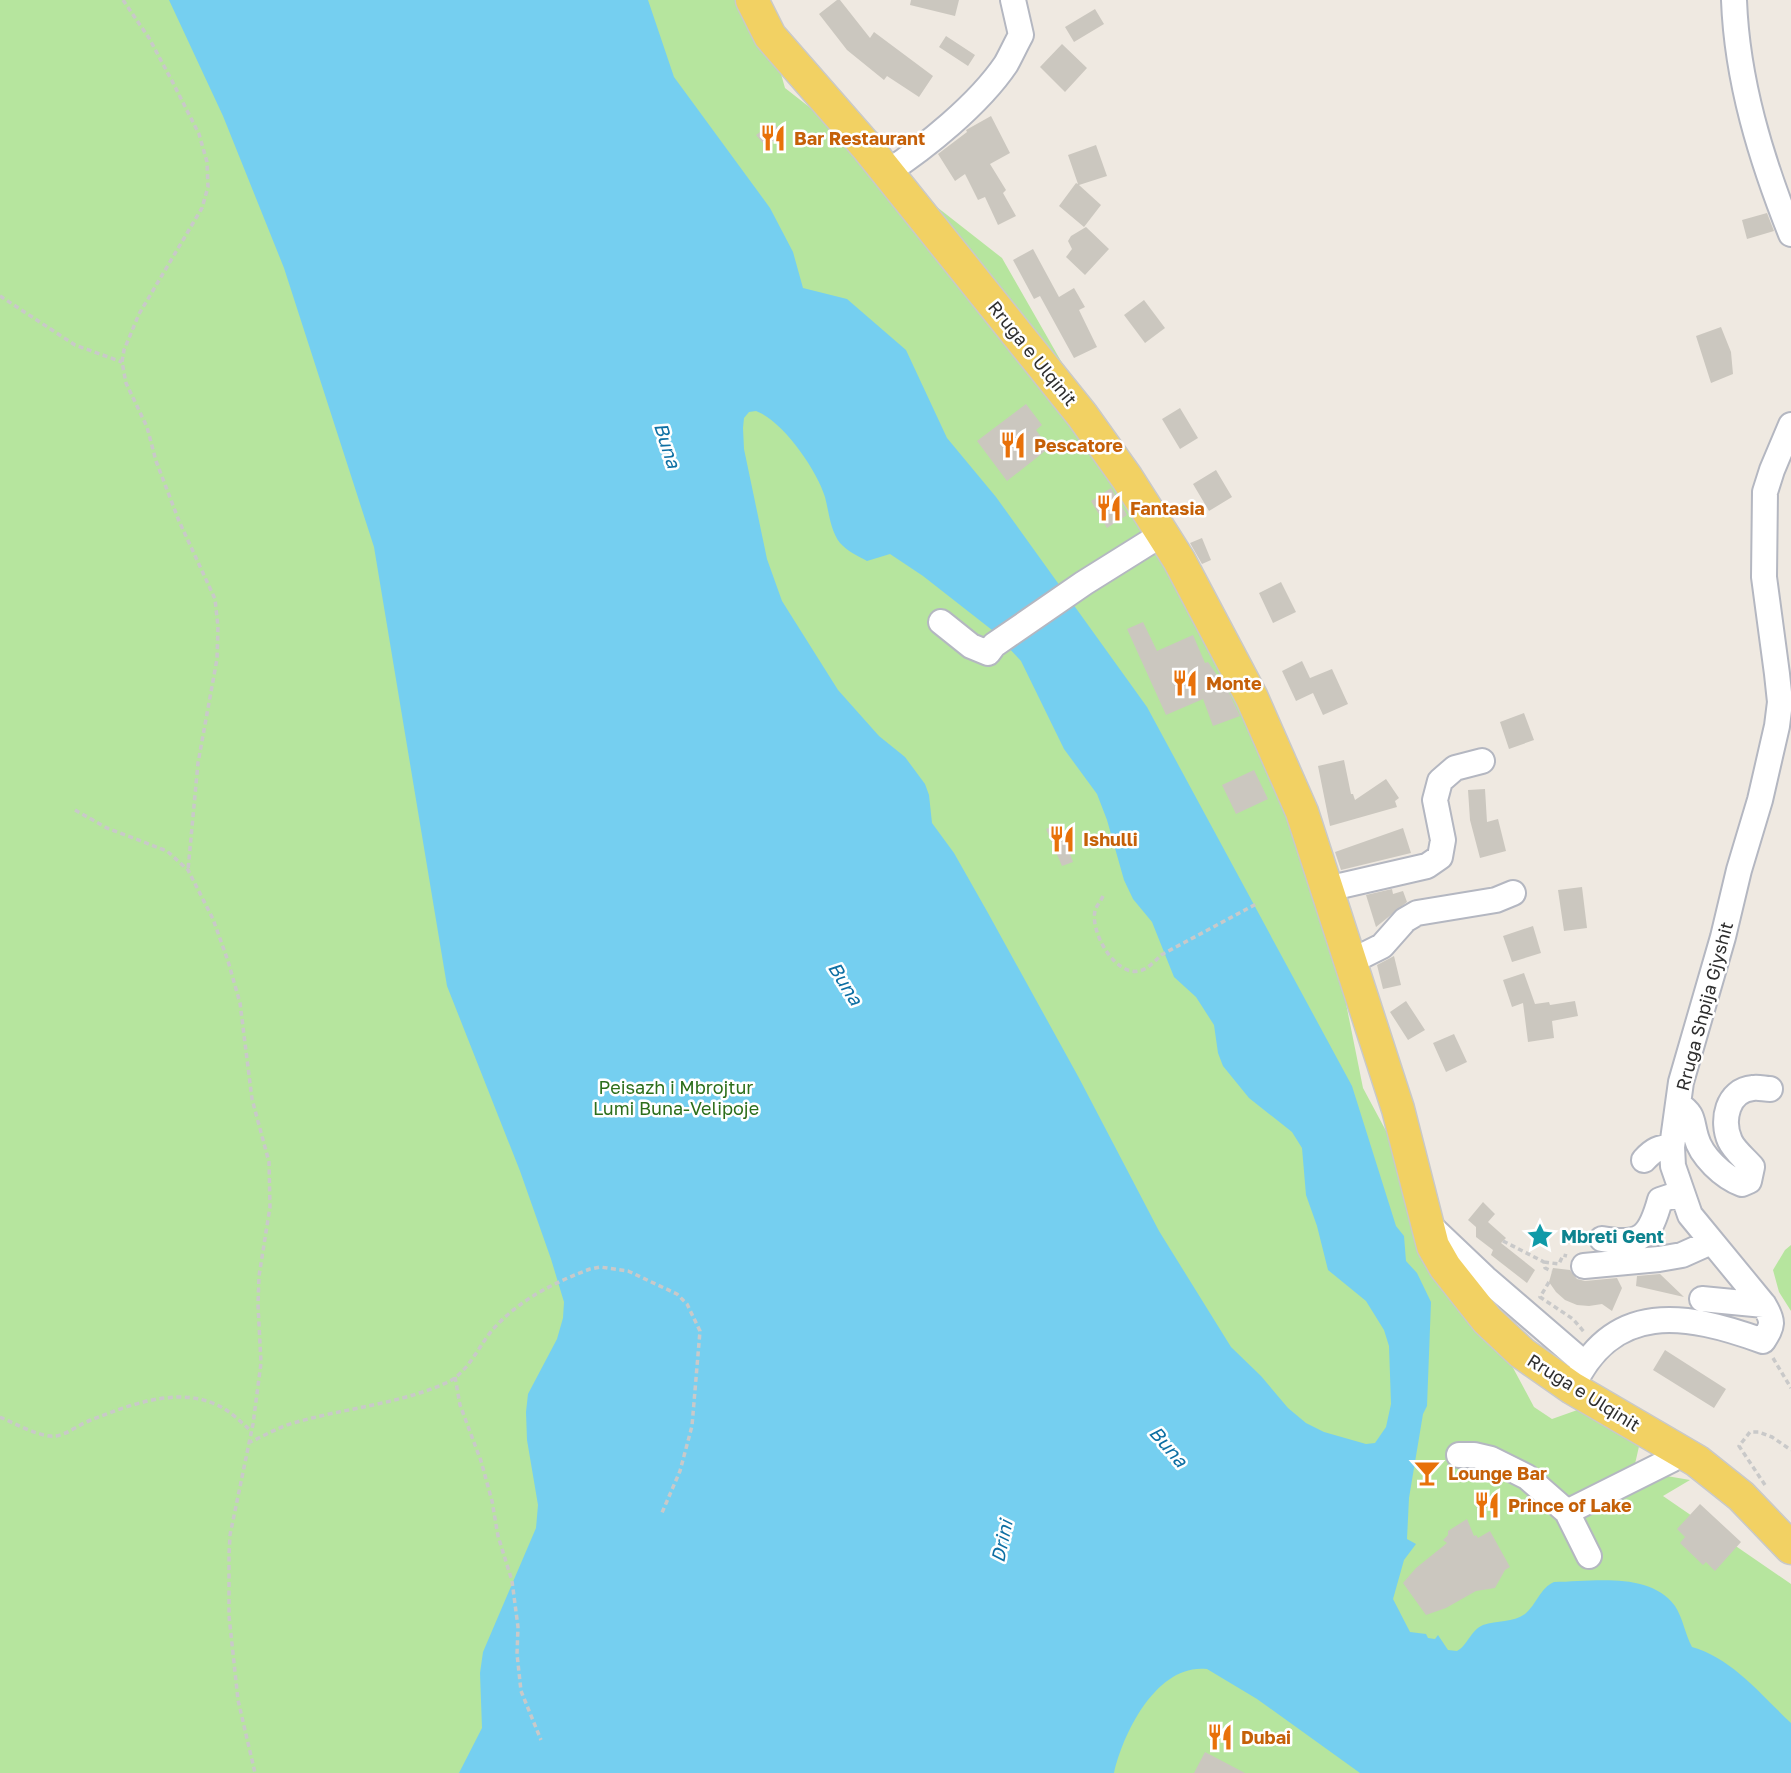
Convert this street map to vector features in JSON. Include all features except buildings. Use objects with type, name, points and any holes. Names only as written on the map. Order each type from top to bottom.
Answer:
[{"type":"main road","name":"Rruga e Ulqinit","points":[[752,0],[770,36],[867,147],[1075,405],[1164,533],[1252,698],[1302,812],[1398,1109],[1433,1246],[1444,1267],[1487,1320],[1522,1353],[1583,1368],[1681,1451],[1720,1477],[1791,1548]]},
{"type":"street","points":[[886,173],[904,162],[981,95],[1006,64],[1021,35],[1013,0]]},
{"type":"street","points":[[1734,0],[1737,41],[1756,137],[1765,169],[1791,234]]},
{"type":"street","name":"Rruga Shpija Gjyshit","points":[[1764,1305],[1690,1215],[1672,1166],[1672,1147],[1681,1082],[1723,937],[1738,870],[1760,800],[1777,726],[1780,702],[1764,577],[1765,492],[1791,425]]},
{"type":"street","points":[[941,622],[978,650],[988,653],[994,645],[1084,583],[1164,533]]},
{"type":"street","points":[[1330,894],[1340,886],[1427,866],[1440,857],[1443,840],[1435,800],[1440,782],[1455,768],[1482,761]]},
{"type":"street","points":[[1350,958],[1362,956],[1382,946],[1405,920],[1417,913],[1496,900],[1513,892]]},
{"type":"street","points":[[1678,1104],[1688,1110],[1704,1155],[1741,1184],[1749,1181],[1752,1167],[1730,1143],[1725,1122],[1729,1104],[1738,1093],[1752,1087],[1770,1089]]},
{"type":"street","points":[[1644,1160],[1661,1147],[1672,1147]]},
{"type":"street","points":[[1602,1239],[1625,1241],[1644,1235],[1652,1227],[1660,1200],[1672,1196],[1683,1198]]},
{"type":"street","points":[[1573,1260],[1660,1259],[1682,1255],[1711,1242]]},
{"type":"street","points":[[1583,1368],[1624,1329],[1640,1322],[1674,1320],[1721,1328],[1763,1341],[1772,1327],[1771,1317],[1764,1305],[1702,1299]]},
{"type":"street","points":[[1567,1512],[1671,1460],[1681,1451]]},
{"type":"street","points":[[1459,1455],[1491,1459],[1527,1477],[1567,1512],[1589,1556]]},
{"type":"path","points":[[123,0],[149,37],[199,134],[206,155],[208,177],[202,208],[139,314],[124,350],[122,362],[126,383],[147,427],[156,461],[183,531],[215,599],[218,627],[216,659],[198,764],[188,870]]},
{"type":"path","points":[[0,296],[75,345],[122,362]]},
{"type":"path","points":[[75,810],[107,828],[167,851],[188,870],[210,913],[237,988],[252,1099],[269,1162],[270,1207],[259,1276],[261,1363],[251,1431],[230,1535],[229,1616],[241,1720],[255,1773]]},
{"type":"path","points":[[1103,896],[1095,912],[1098,935],[1105,952],[1126,969],[1138,971],[1151,965],[1161,955],[1258,903]]},
{"type":"path","points":[[1503,1241],[1544,1262],[1559,1264],[1573,1260]]},
{"type":"path","points":[[1544,1262],[1545,1268],[1552,1271]]},
{"type":"path","points":[[248,1443],[290,1424],[408,1397],[449,1382],[470,1360],[496,1325],[522,1303],[590,1269],[628,1271],[677,1294],[696,1318],[700,1331],[692,1426],[680,1471],[661,1515]]},
{"type":"path","points":[[1549,1282],[1541,1297],[1573,1319],[1589,1337],[1583,1368]]},
{"type":"path","points":[[1763,1341],[1791,1388]]},
{"type":"path","points":[[454,1377],[460,1405],[481,1461],[498,1536],[512,1581],[518,1627],[521,1691],[541,1740]]},
{"type":"path","points":[[0,1417],[34,1432],[56,1436],[96,1418],[136,1405],[166,1398],[195,1397],[218,1405],[251,1431]]},
{"type":"path","points":[[1763,1518],[1771,1508],[1769,1496],[1763,1481],[1739,1446],[1750,1432],[1759,1432],[1791,1450]]},
{"type":"green space","name":"Peisazh i Mbrojtur Lumi Buna-Velipoje","points":[[0,0],[760,0],[785,88],[1002,258],[1212,625],[1321,879],[1363,1088],[1534,1407],[1552,1419],[1583,1408],[1640,1442],[1635,1464],[1626,1469],[1690,1480],[1663,1496],[1791,1584],[1791,1773],[0,1773]]},
{"type":"green space","points":[[1791,1245],[1791,1311],[1779,1292],[1773,1270]]},
{"type":"water","name":"Buna","points":[[169,0],[648,0],[674,77],[770,208],[793,252],[803,288],[847,299],[906,350],[947,438],[996,497],[1147,707],[1352,1086],[1396,1226],[1404,1236],[1406,1261],[1417,1273],[1431,1302],[1427,1406],[1423,1414],[1409,1498],[1407,1539],[1416,1544],[1404,1560],[1393,1599],[1410,1632],[1426,1634],[1428,1638],[1435,1639],[1438,1635],[1448,1650],[1457,1651],[1483,1625],[1515,1619],[1525,1614],[1545,1588],[1554,1582],[1602,1580],[1650,1587],[1664,1595],[1675,1606],[1692,1647],[1707,1652],[1733,1669],[1791,1723],[1791,1773],[1360,1773],[1257,1699],[1207,1669],[1189,1670],[1173,1677],[1158,1689],[1134,1721],[1114,1773],[459,1773],[482,1728],[480,1673],[483,1652],[536,1528],[538,1505],[527,1440],[528,1394],[557,1339],[564,1302],[520,1171],[447,986],[374,547],[284,268],[223,116]],"holes":[[[756,411],[777,424],[807,460],[821,486],[834,532],[843,546],[867,561],[890,554],[992,630],[1021,661],[1064,749],[1097,794],[1124,880],[1133,899],[1152,922],[1174,977],[1196,997],[1214,1025],[1223,1066],[1249,1098],[1292,1132],[1302,1148],[1306,1195],[1328,1270],[1366,1301],[1384,1330],[1389,1346],[1391,1404],[1386,1427],[1375,1443],[1366,1444],[1324,1432],[1306,1423],[1288,1408],[1261,1376],[1231,1347],[1159,1231],[988,913],[954,853],[932,823],[925,784],[905,757],[879,736],[838,690],[782,601],[767,559],[744,449],[744,418],[749,412]]]},
{"type":"place","name":"Bar Restaurant","points":[[773,138]]},
{"type":"place","name":"Pescatore","points":[[1013,445]]},
{"type":"place","name":"Fantasia","points":[[1109,508]]},
{"type":"place","name":"Monte","points":[[1185,683]]},
{"type":"place","name":"Ishulli","points":[[1062,839]]},
{"type":"place","name":"Mbreti Gent","points":[[1540,1236]]},
{"type":"place","name":"Lounge Bar","points":[[1427,1473]]},
{"type":"place","name":"Prince of Lake","points":[[1487,1505]]},
{"type":"place","name":"Dubai","points":[[1220,1737]]},
{"type":"water label","name":"Drini","points":[[1001,1541]]}]
